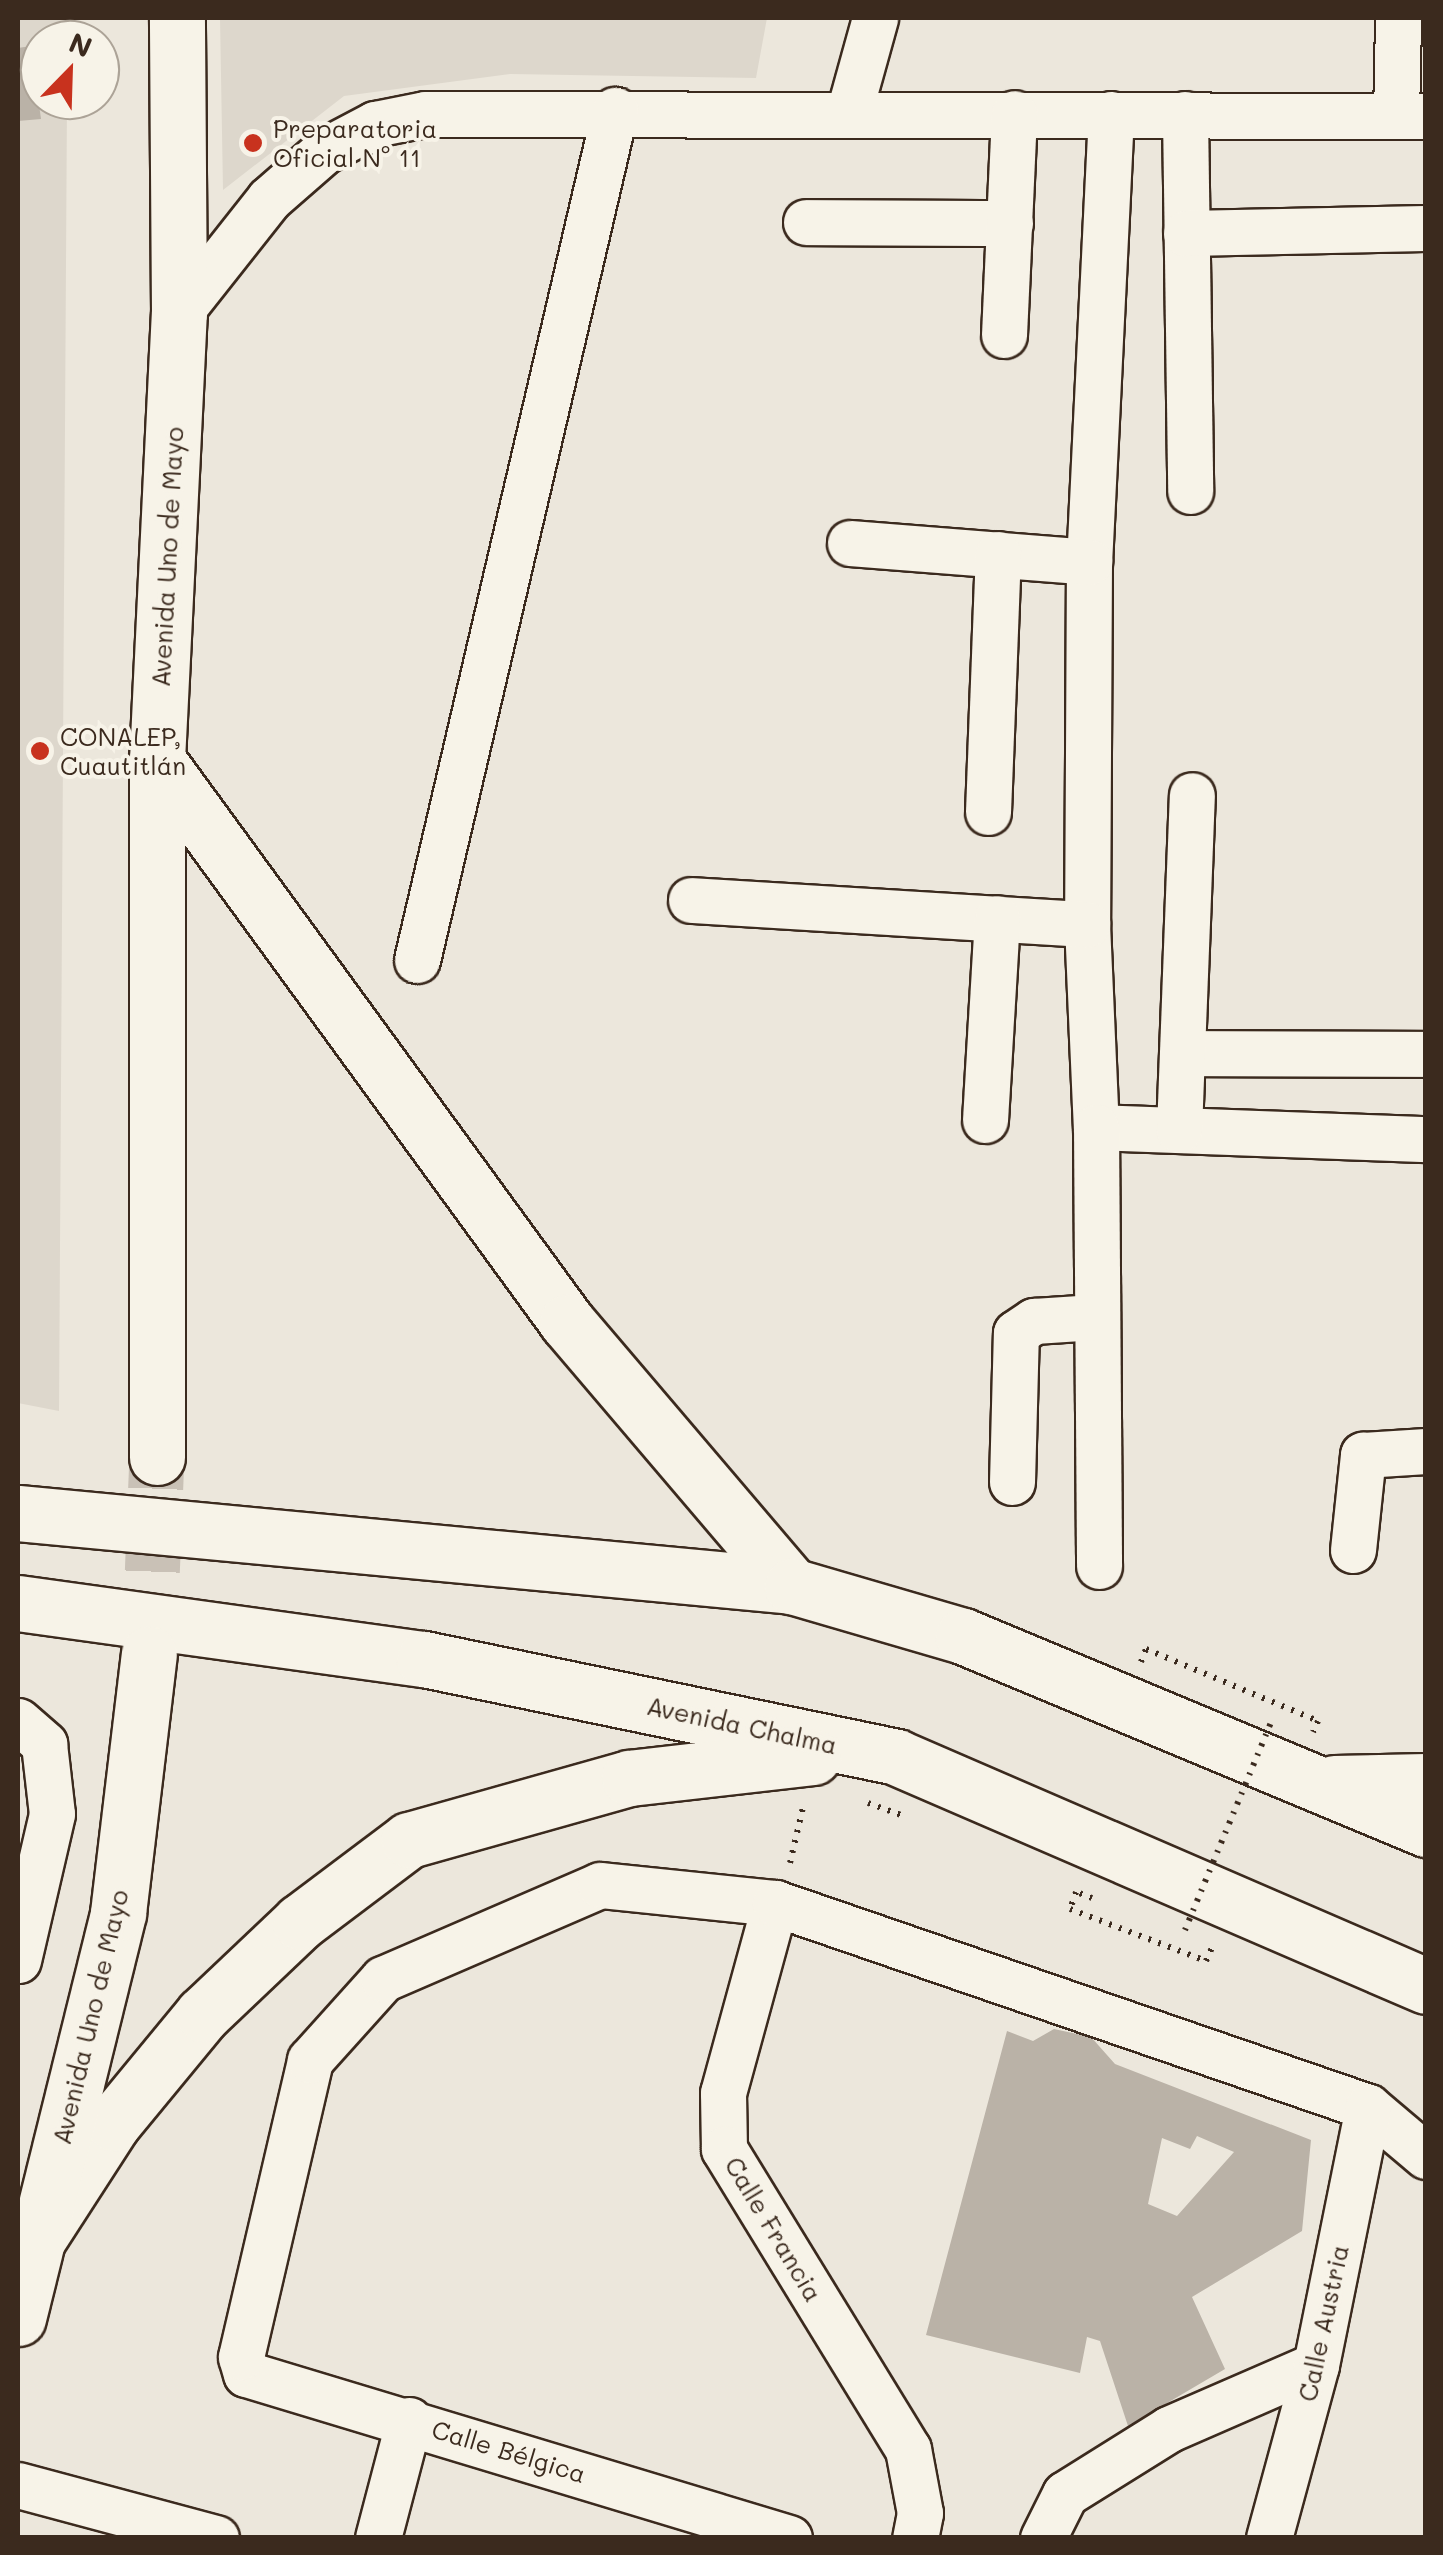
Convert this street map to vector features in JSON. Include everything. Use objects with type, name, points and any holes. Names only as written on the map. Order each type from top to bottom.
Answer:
[{"type":"main road","name":"Avenida Uno de Mayo","points":[[157,1457],[157,760],[178,313],[177,18]]},
{"type":"main road","points":[[157,760],[567,1322],[792,1586]]},
{"type":"main road","points":[[18,1514],[792,1586],[963,1636],[1426,1829]]},
{"type":"main road","name":"Avenida Chalma","points":[[18,1603],[424,1659],[896,1757],[1416,1986]]},
{"type":"main road","name":"Avenida Uno de Mayo","points":[[18,2318],[118,1913],[149,1654]]},
{"type":"main road","points":[[36,2242],[113,2123],[203,2014],[300,1922],[408,1840],[629,1778],[773,1759],[896,1757]]},
{"type":"main road","points":[[1318,1784],[1426,1780]]},
{"type":"street","points":[[849,112],[875,18]]},
{"type":"street","points":[[178,313],[269,199],[324,151],[375,124],[424,114],[616,110],[1410,116],[1398,18]]},
{"type":"street","points":[[416,960],[616,110]]},
{"type":"street","points":[[1004,336],[1014,113]]},
{"type":"street","points":[[1099,1566],[1096,1127],[1086,924],[1089,562],[1111,114]]},
{"type":"street","points":[[1185,114],[1190,491]]},
{"type":"street","points":[[806,222],[1010,223]]},
{"type":"street","points":[[1186,233],[1426,228]]},
{"type":"street","points":[[850,543],[1089,562]]},
{"type":"street","points":[[988,812],[998,554]]},
{"type":"street","points":[[1180,1130],[1192,795]]},
{"type":"street","points":[[692,900],[1086,924]]},
{"type":"street","points":[[985,1120],[997,918]]},
{"type":"street","points":[[1183,1053],[1426,1054]]},
{"type":"street","points":[[1096,1127],[1426,1139]]},
{"type":"street","points":[[1012,1482],[1016,1334],[1034,1321],[1095,1318]]},
{"type":"street","points":[[1352,1550],[1363,1456],[1426,1451]]},
{"type":"street","points":[[18,1960],[52,1814],[30,1733]]},
{"type":"street","name":"Calle Bélgica","points":[[776,1903],[600,1885],[383,1980],[310,2060],[241,2358],[246,2374],[268,2384],[409,2420],[789,2538]]},
{"type":"street","points":[[776,1903],[1368,2107],[1426,2156]]},
{"type":"street","name":"Calle Francia","points":[[776,1903],[723,2093],[724,2148],[908,2449],[920,2513],[915,2538]]},
{"type":"street","name":"Calle Austria","points":[[1269,2538],[1316,2364],[1368,2107]]},
{"type":"street","points":[[1042,2538],[1065,2494],[1169,2428],[1316,2364]]},
{"type":"street","points":[[378,2538],[409,2420]]},
{"type":"street","points":[[18,2485],[216,2538]]},
{"type":"path","points":[[1146,1649],[1318,1721],[1310,1737],[1297,1732]]},
{"type":"path","points":[[1167,1924],[1185,1930],[1270,1722],[1284,1727]]},
{"type":"path","points":[[776,1903],[806,1797]]},
{"type":"path","points":[[1112,1905],[1076,1892],[1070,1909],[1206,1961]]},
{"type":"shaded area","name":"CONALEP, Cuautitlán","points":[[18,18],[67,18],[20,20],[20,120],[67,120],[59,1411],[18,1403]]},
{"type":"shaded area","name":"Preparatoria Oficial N° 11","points":[[220,18],[767,18],[756,78],[510,74],[344,96],[223,190]]},
{"type":"building","points":[[18,48],[20,120],[30,120],[18,121]]},
{"type":"building","points":[[1054,2029],[1091,2037],[1115,2064],[1311,2140],[1302,2231],[1192,2297],[1225,2369],[1128,2426],[1100,2341],[1087,2337],[1080,2373],[926,2335],[1007,2031],[1033,2041]],"holes":[[[1197,2136],[1234,2152],[1177,2216],[1148,2204],[1162,2138],[1190,2149]]]},
{"type":"tunnel","points":[[149,1654],[157,1457]]},
{"type":"place","name":"Preparatoria Oficial N° 11","points":[[253,143]]},
{"type":"place","name":"CONALEP, Cuautitlán","points":[[40,751]]}]
